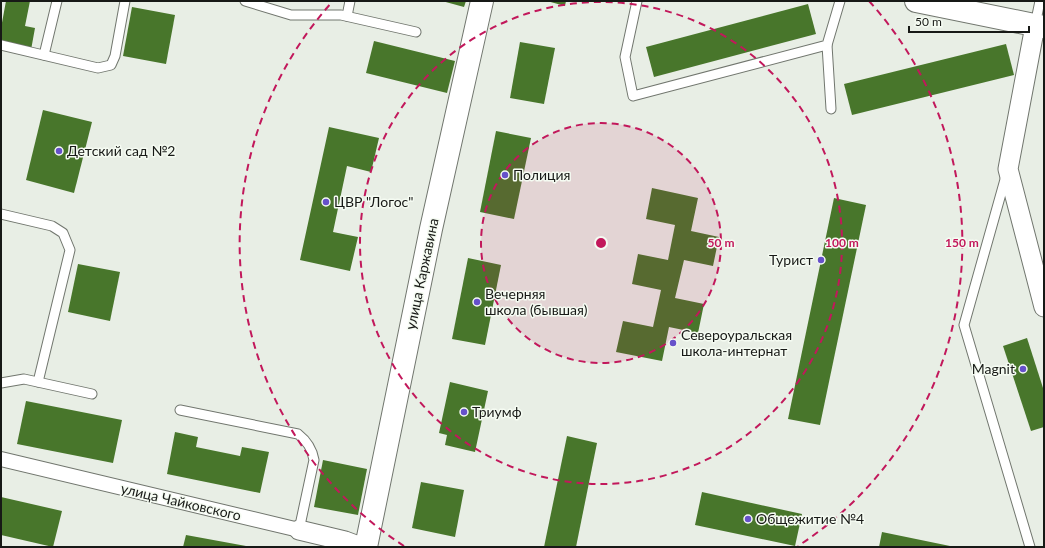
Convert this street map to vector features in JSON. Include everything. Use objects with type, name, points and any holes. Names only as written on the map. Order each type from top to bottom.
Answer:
[{"type":"street","name":"улица Каржавина","points":[[366,547],[431,229],[482,1]]},
{"type":"street","points":[[916,1],[1040,26],[1008,169],[1044,307]]},
{"type":"street","name":"улица Чайковского","points":[[1,459],[345,541],[361,547]]},
{"type":"lane","points":[[44,55],[57,1]]},
{"type":"lane","points":[[1,45],[98,68],[111,65],[115,56],[125,1]]},
{"type":"lane","points":[[245,1],[291,15],[347,16],[416,32]]},
{"type":"lane","points":[[347,16],[350,1]]},
{"type":"lane","points":[[637,1],[625,57],[633,96],[827,45]]},
{"type":"lane","points":[[831,109],[827,45],[840,1]]},
{"type":"lane","points":[[1040,1],[1040,26]]},
{"type":"lane","points":[[1008,169],[964,325],[1030,547]]},
{"type":"lane","points":[[1,214],[52,226],[63,233],[70,250],[38,382]]},
{"type":"lane","points":[[1,383],[17,379],[92,394]]},
{"type":"lane","points":[[180,410],[298,434],[304,438],[313,452],[314,460],[299,530]]},
{"type":"building","points":[[6,1],[30,1],[25,26],[35,28],[31,50],[1,44],[1,28]]},
{"type":"building","points":[[442,1],[466,1],[464,7]]},
{"type":"building","points":[[547,1],[566,1],[565,6]]},
{"type":"building","points":[[808,4],[816,34],[654,77],[646,47]]},
{"type":"building","points":[[132,7],[175,15],[166,64],[123,56]]},
{"type":"building","points":[[374,41],[455,61],[447,93],[366,73]]},
{"type":"building","points":[[520,42],[555,48],[544,104],[510,98]]},
{"type":"building","points":[[1006,44],[1014,75],[852,115],[844,84]]},
{"type":"building","name":"Детский сад №2","points":[[43,110],[92,122],[74,193],[26,180]]},
{"type":"building","name":"ЦВР \"Логос\"","points":[[329,127],[379,138],[371,172],[347,166],[333,232],[358,237],[350,271],[300,260]]},
{"type":"building","name":"Полиция","points":[[496,131],[531,138],[514,219],[480,212]]},
{"type":"building","points":[[652,188],[698,198],[691,231],[719,237],[713,266],[684,260],[675,298],[704,304],[698,333],[669,327],[662,361],[616,352],[623,321],[653,327],[661,290],[632,284],[638,254],[668,260],[675,225],[646,219]]},
{"type":"building","points":[[834,198],[866,205],[820,425],[788,419]]},
{"type":"building","name":"Вечерняя школа (бывшая)","points":[[468,258],[501,265],[485,345],[452,339]]},
{"type":"building","points":[[78,264],[120,272],[110,321],[68,312]]},
{"type":"building","name":"Magnit","points":[[1027,338],[1044,391],[1044,427],[1031,431],[1003,346]]},
{"type":"building","name":"Триумф","points":[[450,382],[488,391],[475,452],[445,445],[447,435],[439,433]]},
{"type":"building","points":[[26,401],[122,420],[113,463],[17,444]]},
{"type":"building","points":[[175,432],[198,437],[196,447],[240,456],[242,447],[269,452],[260,493],[167,474]]},
{"type":"building","points":[[567,436],[597,443],[576,547],[544,547]]},
{"type":"building","points":[[323,460],[367,469],[358,515],[314,507]]},
{"type":"building","points":[[421,482],[464,490],[455,537],[412,528]]},
{"type":"building","name":"Общежитие №4","points":[[702,492],[802,514],[795,546],[695,525]]},
{"type":"building","points":[[1,497],[62,511],[53,547],[1,535]]},
{"type":"building","points":[[882,532],[950,546],[950,547],[879,547]]},
{"type":"building","points":[[186,535],[246,546],[246,547],[183,547]]},
{"type":"place","name":"Детский сад №2","points":[[59,151]]},
{"type":"place","name":"Полиция","points":[[505,175]]},
{"type":"place","name":"ЦВР \"Логос\"","points":[[326,202]]},
{"type":"place","name":"Турист","points":[[821,260]]},
{"type":"place","name":"Вечерняя школа (бывшая)","points":[[477,302]]},
{"type":"place","name":"Североуральская школа-интернат","points":[[673,343]]},
{"type":"place","name":"Magnit","points":[[1023,369]]},
{"type":"place","name":"Триумф","points":[[464,412]]},
{"type":"place","name":"Общежитие №4","points":[[748,519]]}]
